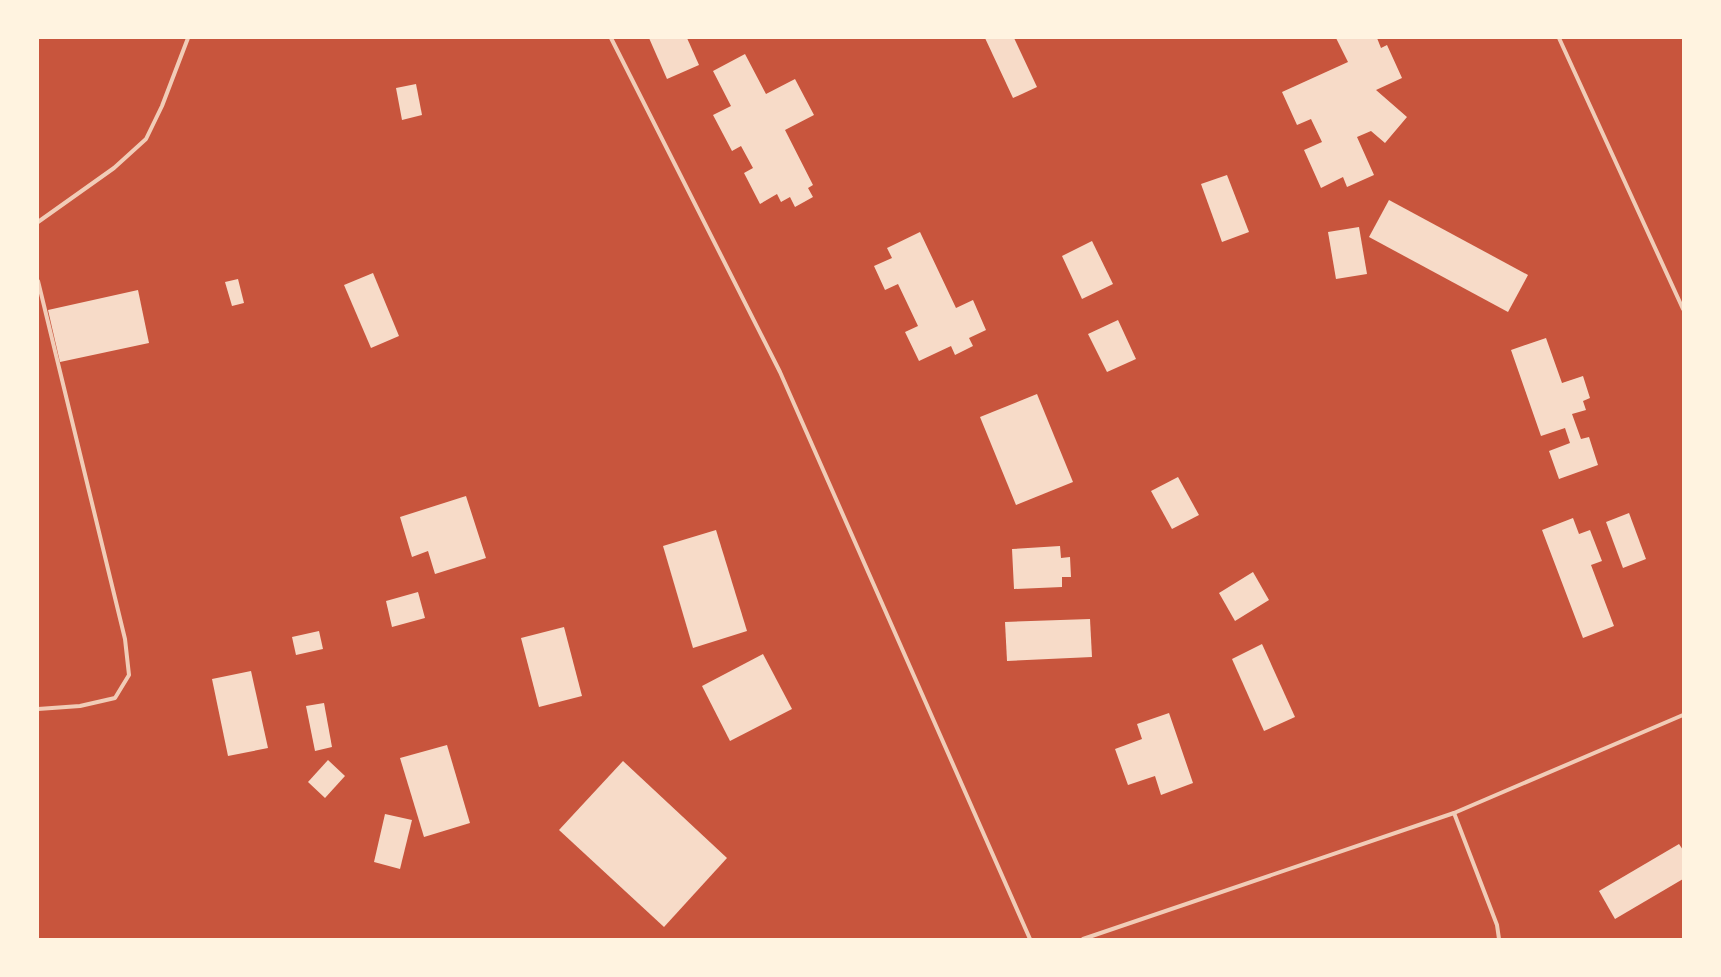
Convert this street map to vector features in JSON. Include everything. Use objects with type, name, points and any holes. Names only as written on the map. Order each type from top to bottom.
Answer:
[{"type":"street","points":[[38,222],[114,168],[146,139],[162,106],[188,38]]},
{"type":"street","points":[[612,38],[780,372],[1030,939]]},
{"type":"street","points":[[1559,38],[1683,310]]},
{"type":"street","points":[[38,281],[125,639],[129,675],[115,698],[80,706],[38,709]]},
{"type":"street","points":[[1083,939],[1454,813],[1683,715]]},
{"type":"street","points":[[1454,813],[1497,925],[1499,939]]},
{"type":"building","points":[[649,38],[687,38],[699,65],[667,79]]},
{"type":"building","points":[[985,38],[1014,38],[1037,87],[1013,98]]},
{"type":"building","points":[[1336,38],[1377,38],[1381,48],[1387,45],[1402,78],[1376,90],[1407,117],[1385,143],[1371,131],[1357,137],[1374,175],[1347,187],[1343,177],[1321,188],[1304,150],[1322,142],[1311,119],[1297,125],[1282,92],[1348,62]]},
{"type":"building","points":[[745,54],[766,94],[795,79],[814,115],[785,130],[813,185],[808,188],[813,197],[795,207],[790,197],[781,202],[777,194],[760,204],[744,173],[753,168],[741,146],[732,151],[713,115],[731,106],[713,71]]},
{"type":"building","points":[[416,84],[422,115],[402,120],[396,88]]},
{"type":"building","points":[[1227,175],[1249,232],[1222,242],[1201,184]]},
{"type":"building","points":[[1389,200],[1528,275],[1508,312],[1369,237]]},
{"type":"building","points":[[1359,227],[1367,274],[1336,279],[1328,232]]},
{"type":"building","points":[[920,232],[956,308],[973,300],[986,330],[969,338],[973,346],[955,355],[951,346],[919,361],[905,332],[918,326],[898,284],[885,290],[874,266],[892,258],[887,248]]},
{"type":"building","points":[[1092,241],[1113,284],[1082,299],[1062,256]]},
{"type":"building","points":[[373,273],[399,336],[371,348],[344,285]]},
{"type":"building","points":[[238,279],[244,303],[232,306],[225,282]]},
{"type":"building","points":[[138,290],[149,343],[60,362],[48,310]]},
{"type":"building","points":[[1118,320],[1136,359],[1107,372],[1088,334]]},
{"type":"building","points":[[1546,338],[1562,383],[1583,376],[1590,398],[1583,401],[1586,410],[1572,414],[1581,439],[1589,437],[1598,465],[1559,479],[1549,451],[1570,443],[1565,428],[1541,436],[1511,350]]},
{"type":"building","points":[[1037,394],[1073,482],[1016,505],[980,417]]},
{"type":"building","points":[[1178,477],[1199,515],[1172,529],[1151,491]]},
{"type":"building","points":[[466,496],[486,558],[435,574],[428,551],[412,557],[400,517]]},
{"type":"building","points":[[1629,513],[1646,559],[1623,568],[1606,522]]},
{"type":"building","points":[[1573,518],[1579,534],[1590,530],[1602,561],[1591,565],[1614,626],[1583,638],[1542,530]]},
{"type":"building","points":[[716,530],[747,631],[693,648],[663,546]]},
{"type":"building","points":[[1060,546],[1061,558],[1070,557],[1071,577],[1062,577],[1062,587],[1014,589],[1012,549]]},
{"type":"building","points":[[1253,572],[1269,600],[1235,621],[1219,593]]},
{"type":"building","points":[[418,592],[425,618],[392,627],[386,601]]},
{"type":"building","points":[[1090,619],[1092,657],[1007,661],[1005,622]]},
{"type":"building","points":[[564,627],[582,696],[539,707],[521,638]]},
{"type":"building","points":[[319,631],[323,649],[296,655],[292,637]]},
{"type":"building","points":[[1262,644],[1295,717],[1264,731],[1232,659]]},
{"type":"building","points":[[763,654],[792,709],[730,741],[702,686]]},
{"type":"building","points":[[251,671],[268,748],[228,756],[212,679]]},
{"type":"building","points":[[324,703],[332,747],[315,751],[306,706]]},
{"type":"building","points":[[1169,713],[1193,783],[1161,795],[1155,776],[1128,785],[1115,749],[1142,739],[1137,724]]},
{"type":"building","points":[[447,745],[470,823],[424,837],[400,758]]},
{"type":"building","points":[[328,760],[345,776],[325,798],[308,782]]},
{"type":"building","points":[[623,761],[727,858],[664,927],[559,830]]},
{"type":"building","points":[[385,814],[412,820],[400,869],[374,862]]},
{"type":"building","points":[[1679,844],[1683,850],[1683,879],[1615,919],[1599,891]]}]
